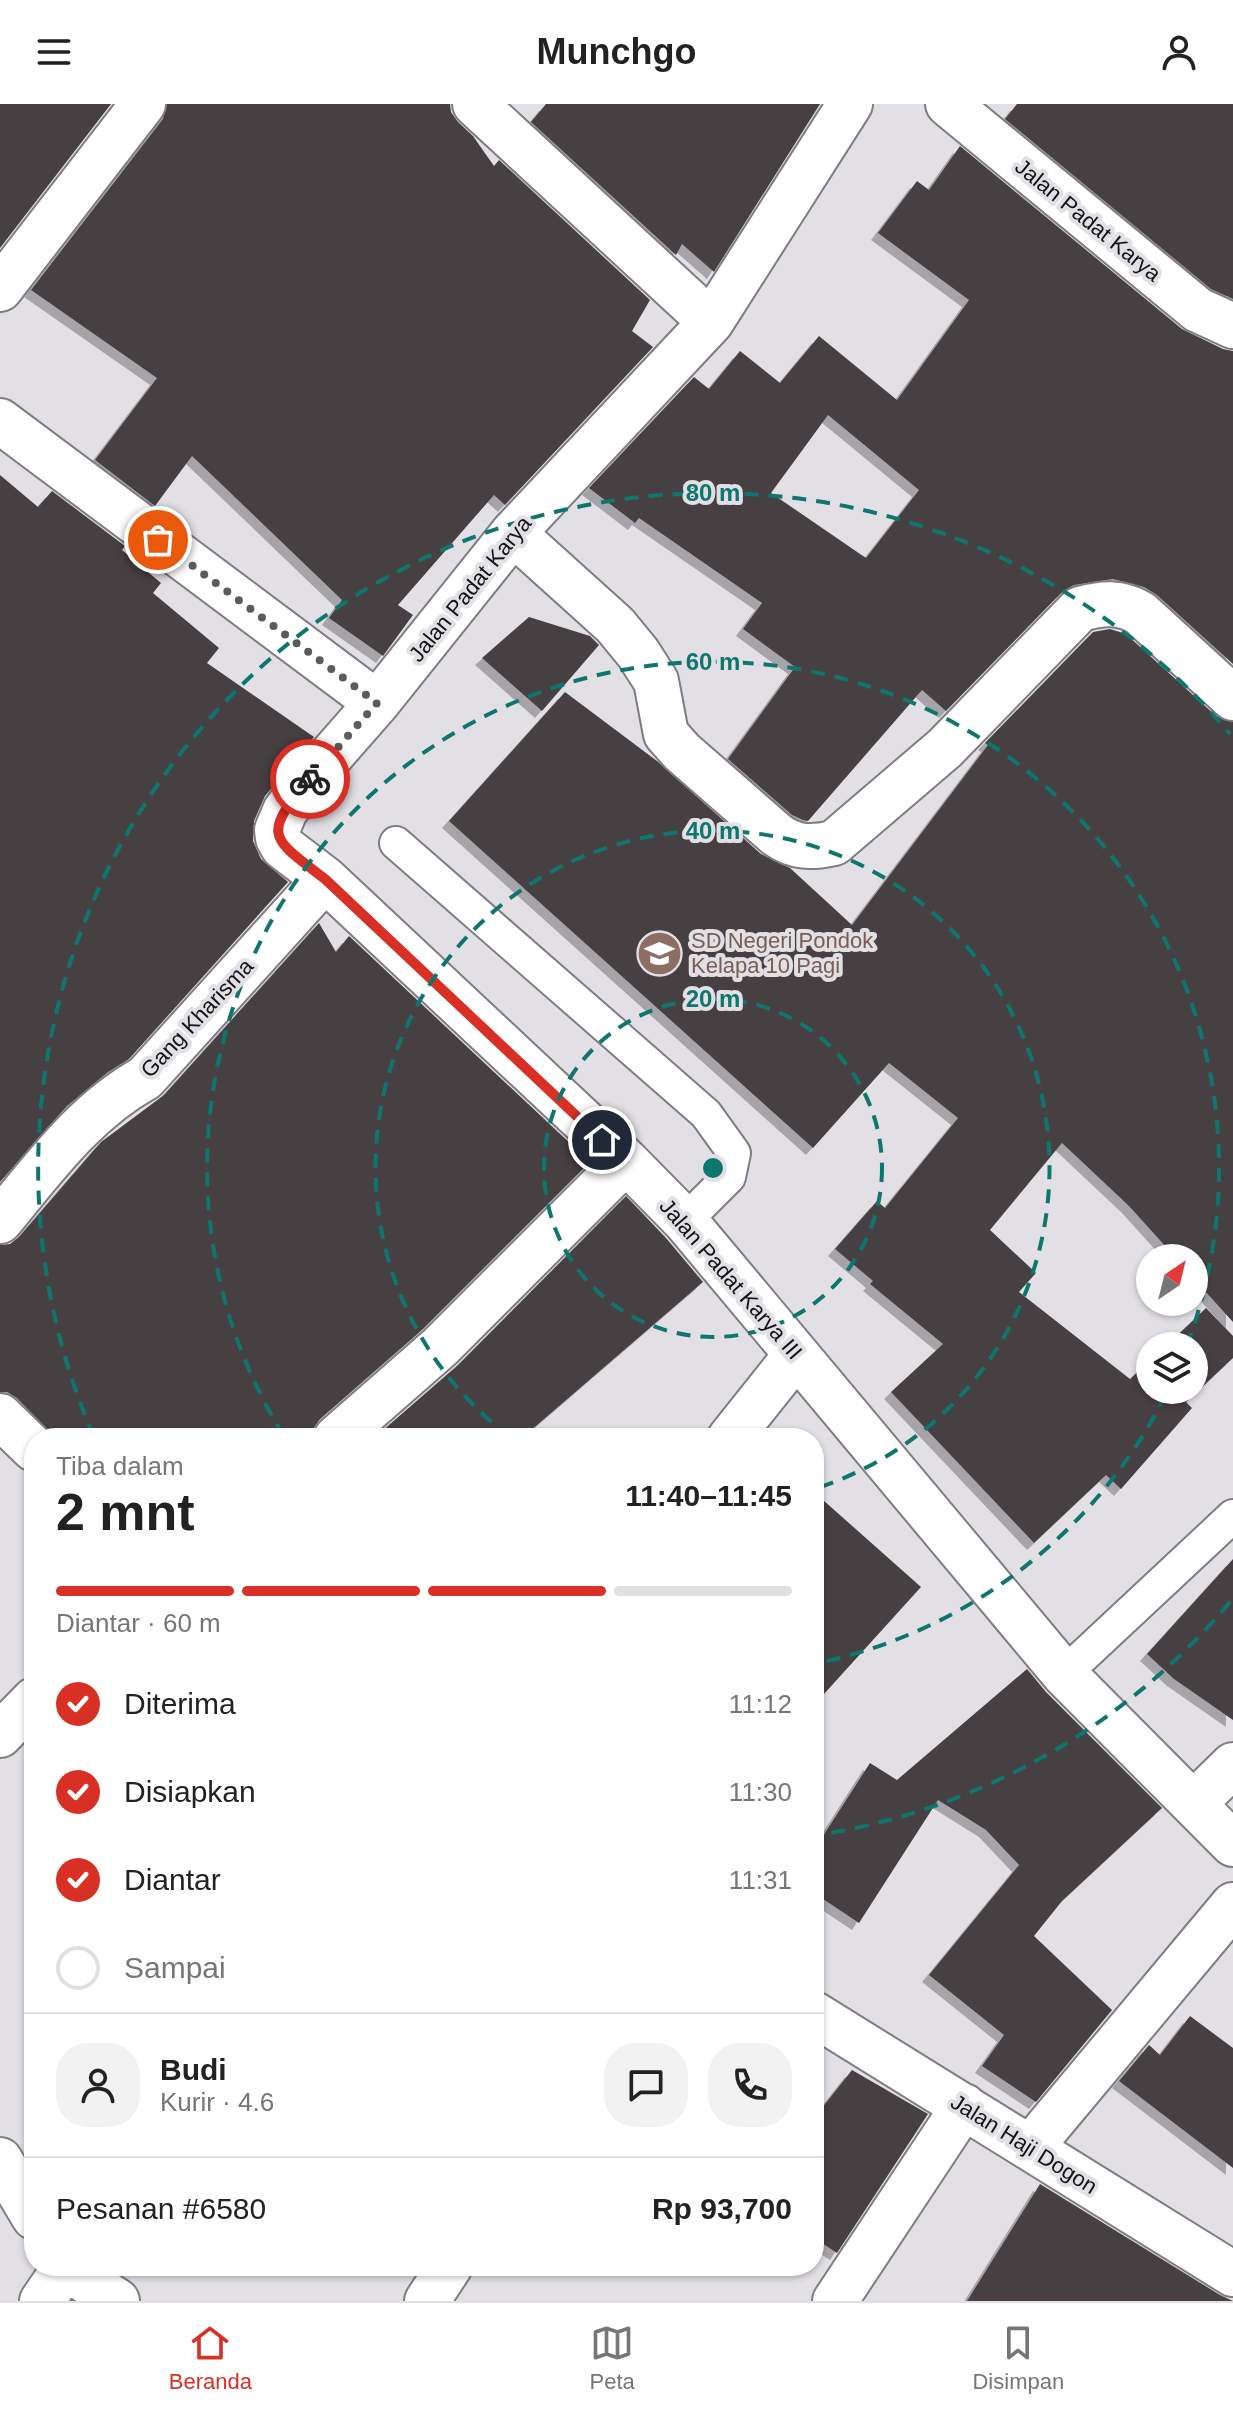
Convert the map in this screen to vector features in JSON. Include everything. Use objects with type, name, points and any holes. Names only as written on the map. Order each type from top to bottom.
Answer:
[{"type":"street","points":[[0,289],[143,104]]},
{"type":"street","points":[[475,104],[711,322]]},
{"type":"street","name":"Jalan Padat Karya","points":[[377,703],[513,533],[711,322],[850,104]]},
{"type":"street","name":"Jalan Padat Karya","points":[[948,104],[1198,310],[1233,326]]},
{"type":"street","points":[[0,421],[377,703]]},
{"type":"street","points":[[513,533],[615,625],[638,653],[656,681],[666,734],[682,752],[777,835],[794,844],[817,847],[834,843],[945,748],[1080,609],[1098,604],[1126,604],[1140,613],[1233,698]]},
{"type":"street","name":"Jalan Padat Karya III","points":[[377,703],[285,811],[277,830],[283,847],[325,879],[626,1161],[685,1221],[1064,1674],[1233,1844]]},
{"type":"street","name":"Gang Kharisma","points":[[0,1221],[66,1141],[115,1094],[145,1078],[325,879]]},
{"type":"street","points":[[347,1428],[440,1347],[626,1161]]},
{"type":"street","points":[[738,1428],[796,1355]]},
{"type":"street","points":[[0,1416],[24,1439]]},
{"type":"street","points":[[0,1735],[24,1710]]},
{"type":"street","points":[[1193,1804],[1233,1765]]},
{"type":"street","points":[[1030,2148],[1233,1905]]},
{"type":"street","name":"Jalan Haji Dogon","points":[[824,2020],[1233,2274]]},
{"type":"street","points":[[835,2301],[964,2106]]},
{"type":"street","points":[[0,2160],[24,2200]]},
{"type":"street","points":[[427,2301],[443,2276]]},
{"type":"street","points":[[56,2279],[117,2301]]},
{"type":"lane","points":[[396,843],[706,1114],[734,1153],[729,1177],[685,1221]]},
{"type":"lane","points":[[1064,1674],[1233,1516]]},
{"type":"building","points":[[0,104],[111,104],[0,248]]},
{"type":"building","points":[[167,104],[450,104],[458,122],[473,136],[494,166],[499,160],[650,300],[632,331],[653,347],[505,505],[494,495],[398,605],[413,615],[383,656],[329,618],[342,600],[192,456],[155,506],[95,460],[157,378],[31,290],[163,119]]},
{"type":"building","points":[[546,104],[820,104],[714,272],[682,244],[676,255],[531,122]]},
{"type":"building","points":[[1017,104],[1233,104],[1233,299],[1211,289],[1005,119]]},
{"type":"building","points":[[960,146],[1182,329],[1233,351],[1233,664],[1157,595],[1144,587],[1113,579],[1074,585],[1062,592],[946,711],[922,690],[808,821],[792,815],[728,759],[795,667],[743,629],[762,603],[639,518],[635,523],[589,488],[694,377],[709,389],[740,351],[780,383],[819,336],[897,400],[969,300],[878,233],[917,181],[929,190]],"holes":[[[828,415],[919,490],[866,558],[771,493]]]},
{"type":"building","points":[[0,475],[38,507],[52,491],[125,546],[122,550],[161,583],[153,593],[219,648],[207,663],[314,737],[265,796],[254,821],[253,841],[261,859],[288,882],[129,1059],[67,1106],[0,1182]]},
{"type":"building","points":[[529,617],[590,636],[599,645],[542,711],[482,658]]},
{"type":"building","points":[[1110,629],[1126,634],[1216,716],[1233,722],[1233,1322],[1208,1294],[1208,1244],[1163,1244],[1129,1206],[1062,1143],[990,1230],[1036,1273],[1019,1292],[1130,1379],[1136,1373],[1136,1404],[1188,1404],[1192,1408],[1121,1489],[1106,1475],[1034,1543],[891,1392],[943,1344],[870,1284],[873,1281],[835,1249],[877,1201],[885,1208],[958,1118],[889,1063],[813,1148],[449,821],[565,692],[657,761],[761,854],[790,868],[852,925],[988,745],[985,743],[1093,632]]},
{"type":"building","points":[[319,923],[336,952],[349,936],[590,1162],[423,1329],[320,1419],[314,1428],[46,1428],[17,1398],[0,1392],[0,1245],[10,1244],[19,1237],[101,1142],[164,1095]]},
{"type":"building","points":[[626,1196],[703,1282],[534,1428],[386,1428],[458,1365]]},
{"type":"building","points":[[1208,1310],[1233,1336],[1233,1358],[1208,1381],[1208,1332],[1181,1332],[1198,1316],[1208,1316]]},
{"type":"building","points":[[824,1501],[921,1587],[824,1694]]},
{"type":"building","points":[[1233,1559],[1233,1720],[1174,1679],[1147,1654]]},
{"type":"building","points":[[1027,1669],[1162,1808],[1062,1901],[1034,1936],[1112,2010],[1036,2102],[982,2066],[1004,2035],[929,1975],[1019,1865],[986,1830],[938,1800],[859,1923],[824,1900],[824,1834],[870,1763],[897,1780]]},
{"type":"building","points":[[1190,2016],[1233,2048],[1233,2168],[1119,2081],[1149,2045],[1160,2055]]},
{"type":"building","points":[[852,2070],[928,2114],[837,2253],[824,2245],[824,2105]]},
{"type":"building","points":[[1040,2184],[1220,2295],[1233,2301],[967,2301]]},
{"type":"way so far","points":[[158,540],[377,703],[310,779]]},
{"type":"place","name":"SD Negeri Pondok Kelapa 10 Pagi","points":[[660,953]]},
{"type":"route","points":[[310,779],[285,811],[277,830],[283,847],[325,879],[602,1140]]}]
